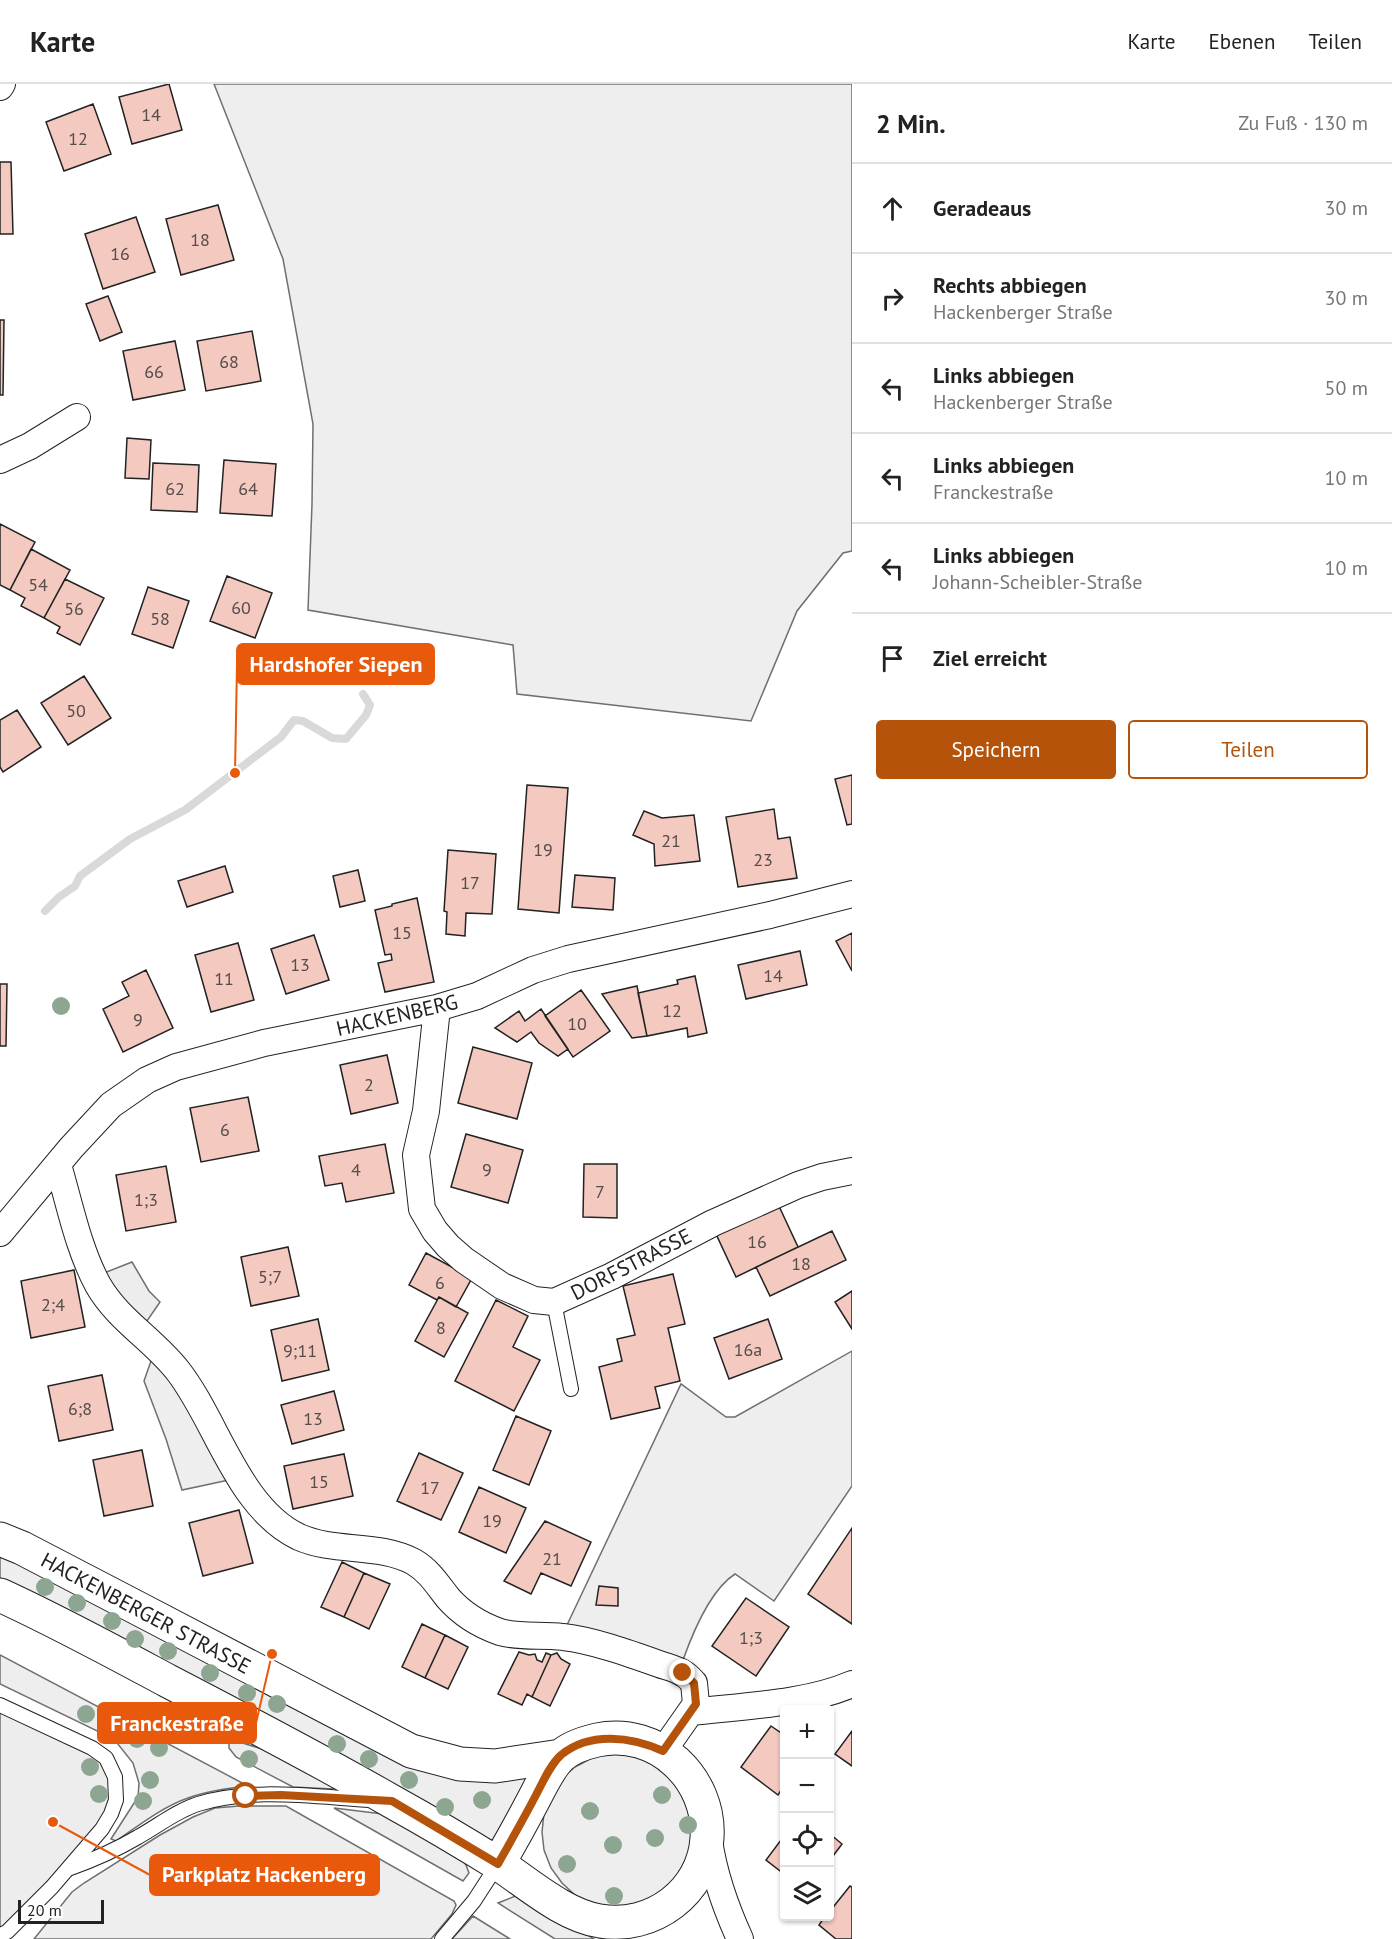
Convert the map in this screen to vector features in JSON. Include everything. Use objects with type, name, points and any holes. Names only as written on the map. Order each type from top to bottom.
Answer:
[{"type":"street","points":[[0,460],[30,446],[77,417]]},
{"type":"street","name":"HACKENBERG","points":[[0,1233],[78,1140],[111,1105],[147,1080],[176,1067],[264,1043],[437,1008],[477,996],[533,970],[568,959],[770,915],[852,894]]},
{"type":"street","name":"DORFSTRASSE","points":[[437,1008],[426,1111],[416,1155],[422,1209],[435,1231],[448,1246],[502,1286],[534,1300],[554,1302],[612,1276],[713,1223],[798,1185],[852,1171]]},
{"type":"street","points":[[58,1165],[86,1257],[98,1285],[112,1306],[166,1356],[179,1372],[239,1474],[267,1514],[300,1537],[321,1543],[388,1553],[409,1560],[428,1572],[460,1610],[473,1620],[498,1631],[520,1636],[573,1638],[683,1673],[694,1683],[696,1704],[663,1751]]},
{"type":"street","name":"HACKENBERGER STRASSE","points":[[7,1539],[411,1751],[460,1764],[495,1766],[561,1756],[588,1742],[603,1739],[634,1740],[663,1751],[680,1764],[698,1790],[705,1810],[713,1868],[740,1939]]},
{"type":"street","name":"HACKENBERGER STRASSE","points":[[0,1595],[242,1719],[392,1801],[498,1864],[609,1939]]},
{"type":"street","points":[[692,1712],[804,1698],[838,1690],[852,1684]]},
{"type":"street","name":"HACKENBERGER STRASSE","points":[[498,1864],[549,1771],[561,1756]]},
{"type":"street","name":"HACKENBERGER STRASSE","points":[[561,1905],[584,1917],[608,1923],[633,1921],[658,1913],[678,1898],[694,1879],[704,1856],[708,1831]]},
{"type":"lane","points":[[554,1302],[571,1389]]},
{"type":"lane","points":[[0,1705],[92,1748],[106,1758],[114,1777],[116,1800],[102,1829],[52,1887],[7,1932],[0,1935]]},
{"type":"lane","points":[[66,1869],[98,1859],[175,1814],[218,1798],[281,1795],[392,1801]]},
{"type":"lane","points":[[442,1939],[474,1901],[498,1864]]},
{"type":"shaded area","points":[[214,84],[852,84],[852,551],[843,553],[797,611],[751,721],[517,694],[513,645],[308,610],[313,424],[283,259]]},
{"type":"shaded area","points":[[132,1262],[149,1291],[160,1302],[147,1321],[123,1302],[104,1273]]},
{"type":"shaded area","points":[[852,1351],[852,1486],[774,1601],[735,1574],[726,1581],[710,1601],[697,1625],[683,1660],[567,1625],[681,1384],[726,1417],[735,1417]]},
{"type":"shaded area","points":[[152,1358],[167,1372],[229,1480],[182,1490],[144,1381]]},
{"type":"shaded area","points":[[0,1554],[390,1758],[529,1778],[493,1840],[490,1840],[68,1610],[0,1578]]},
{"type":"shaded area","points":[[0,1655],[248,1786],[203,1793],[188,1798],[160,1812],[116,1841],[111,1839],[138,1797],[139,1783],[133,1763],[114,1739],[0,1684]]},
{"type":"shaded area","points":[[0,1705],[110,1765],[111,1814],[0,1935]]},
{"type":"shaded area","points":[[229,1740],[278,1754],[336,1786],[332,1789],[293,1787],[236,1757],[229,1748]]},
{"type":"shaded area","points":[[610,1753],[648,1757],[679,1778],[699,1830],[680,1882],[631,1909],[593,1904],[576,1896],[551,1868],[544,1850],[542,1832],[544,1813],[561,1779],[575,1767],[592,1758]]},
{"type":"shaded area","points":[[286,1806],[454,1901],[456,1905],[452,1914],[431,1939],[34,1939],[72,1892],[84,1883],[193,1817],[215,1808]]},
{"type":"shaded area","points":[[334,1808],[383,1814],[460,1856],[469,1873],[463,1881]]},
{"type":"shaded area","points":[[523,1893],[594,1939],[555,1939],[498,1903]]},
{"type":"shaded area","points":[[473,1916],[510,1939],[452,1939]]},
{"type":"building","points":[[169,84],[182,130],[132,144],[119,97]]},
{"type":"building","points":[[93,104],[111,154],[64,171],[46,122]]},
{"type":"building","points":[[0,162],[11,162],[13,234],[0,234]]},
{"type":"building","points":[[218,205],[234,260],[181,275],[166,219]]},
{"type":"building","points":[[136,217],[155,272],[103,289],[85,234]]},
{"type":"building","points":[[108,296],[122,332],[100,341],[86,304]]},
{"type":"building","points":[[0,320],[4,320],[3,395],[0,395]]},
{"type":"building","points":[[252,331],[261,381],[206,391],[197,341]]},
{"type":"building","points":[[175,341],[185,390],[133,400],[123,351]]},
{"type":"building","points":[[127,438],[151,440],[149,479],[125,478]]},
{"type":"building","points":[[224,460],[276,464],[272,516],[220,513]]},
{"type":"building","points":[[153,463],[199,465],[197,512],[151,510]]},
{"type":"building","points":[[0,524],[35,542],[10,590],[0,585]]},
{"type":"building","points":[[31,549],[70,570],[44,618],[21,606],[25,598],[10,590]]},
{"type":"building","points":[[227,576],[272,593],[255,638],[210,621]]},
{"type":"building","points":[[65,579],[104,598],[80,645],[57,633],[60,627],[44,618]]},
{"type":"building","points":[[148,587],[189,601],[173,648],[132,634]]},
{"type":"building","points":[[84,676],[111,718],[68,745],[41,703]]},
{"type":"building","points":[[17,710],[41,747],[3,772],[0,767],[0,720]]},
{"type":"building","points":[[852,775],[852,824],[847,825],[835,779]]},
{"type":"building","points":[[527,785],[568,788],[559,913],[518,909]]},
{"type":"building","points":[[774,809],[778,839],[790,837],[797,878],[738,887],[726,817]]},
{"type":"building","points":[[644,811],[662,818],[694,815],[700,861],[655,866],[654,844],[633,835]]},
{"type":"building","points":[[448,850],[496,854],[492,914],[466,913],[465,936],[446,934],[447,912],[444,911]]},
{"type":"building","points":[[225,866],[233,892],[187,907],[178,881]]},
{"type":"building","points":[[358,870],[365,901],[340,907],[333,876]]},
{"type":"building","points":[[575,875],[615,878],[613,910],[572,907]]},
{"type":"building","points":[[417,898],[434,982],[385,992],[378,963],[392,960],[391,954],[385,955],[375,910]]},
{"type":"building","points":[[852,933],[852,971],[836,941]]},
{"type":"building","points":[[314,935],[329,980],[286,994],[271,949]]},
{"type":"building","points":[[238,943],[254,1000],[211,1012],[195,955]]},
{"type":"building","points":[[800,951],[807,985],[746,999],[738,965]]},
{"type":"building","points":[[146,970],[173,1028],[123,1052],[103,1009],[129,996],[122,982]]},
{"type":"building","points":[[695,976],[707,1033],[688,1037],[687,1028],[647,1036],[638,993],[678,984],[677,980]]},
{"type":"building","points":[[0,984],[7,984],[6,1046],[0,1046]]},
{"type":"building","points":[[637,986],[647,1036],[632,1038],[602,994]]},
{"type":"building","points":[[581,990],[610,1031],[573,1057],[545,1016]]},
{"type":"building","points":[[541,1009],[568,1049],[558,1056],[539,1043],[531,1032],[517,1042],[495,1028],[519,1011],[525,1021]]},
{"type":"building","points":[[473,1047],[532,1063],[517,1119],[458,1103]]},
{"type":"building","points":[[387,1055],[398,1103],[351,1114],[340,1065]]},
{"type":"building","points":[[248,1097],[259,1151],[201,1162],[190,1108]]},
{"type":"building","points":[[466,1134],[523,1150],[508,1203],[451,1187]]},
{"type":"building","points":[[385,1144],[394,1193],[346,1202],[342,1183],[325,1186],[319,1156]]},
{"type":"building","points":[[584,1164],[617,1164],[617,1218],[583,1217]]},
{"type":"building","points":[[166,1166],[176,1222],[126,1231],[116,1175]]},
{"type":"building","points":[[778,1204],[798,1247],[736,1277],[716,1234]]},
{"type":"building","points":[[832,1231],[846,1260],[770,1296],[756,1267]]},
{"type":"building","points":[[288,1247],[299,1296],[251,1306],[241,1257]]},
{"type":"building","points":[[426,1253],[472,1278],[456,1307],[439,1297],[437,1300],[409,1285]]},
{"type":"building","points":[[74,1270],[85,1327],[31,1338],[21,1281]]},
{"type":"building","points":[[673,1274],[685,1324],[668,1328],[680,1381],[655,1387],[660,1408],[611,1419],[599,1367],[622,1361],[617,1339],[635,1335],[623,1286]]},
{"type":"building","points":[[852,1291],[852,1329],[835,1302]]},
{"type":"building","points":[[439,1297],[468,1313],[444,1357],[415,1341]]},
{"type":"building","points":[[496,1300],[528,1316],[513,1347],[540,1360],[514,1411],[455,1381]]},
{"type":"building","points":[[318,1319],[329,1370],[282,1381],[271,1330]]},
{"type":"building","points":[[768,1319],[782,1359],[729,1379],[714,1338]]},
{"type":"building","points":[[102,1375],[113,1430],[59,1441],[48,1386]]},
{"type":"building","points":[[334,1391],[344,1430],[292,1444],[281,1405]]},
{"type":"building","points":[[516,1416],[551,1431],[529,1485],[493,1470]]},
{"type":"building","points":[[142,1450],[153,1506],[104,1516],[93,1460]]},
{"type":"building","points":[[419,1453],[463,1473],[441,1520],[397,1501]]},
{"type":"building","points":[[344,1454],[353,1496],[293,1509],[284,1466]]},
{"type":"building","points":[[479,1487],[526,1508],[506,1553],[459,1532]]},
{"type":"building","points":[[239,1510],[253,1563],[203,1576],[189,1523]]},
{"type":"building","points":[[545,1521],[591,1542],[571,1586],[541,1573],[531,1594],[504,1581]]},
{"type":"building","points":[[852,1528],[852,1624],[808,1594]]},
{"type":"building","points":[[342,1562],[364,1573],[344,1617],[321,1607]]},
{"type":"building","points":[[364,1573],[390,1584],[369,1629],[344,1617]]},
{"type":"building","points":[[599,1586],[618,1588],[618,1606],[596,1605]]},
{"type":"building","points":[[746,1598],[789,1627],[756,1676],[712,1646]]},
{"type":"building","points":[[422,1624],[445,1635],[425,1678],[402,1667]]},
{"type":"building","points":[[445,1635],[468,1647],[448,1689],[425,1678]]},
{"type":"building","points":[[519,1652],[535,1654],[537,1660],[542,1662],[546,1653],[551,1655],[532,1697],[527,1694],[522,1705],[498,1694]]},
{"type":"building","points":[[557,1653],[561,1659],[570,1664],[550,1706],[532,1697],[551,1655]]},
{"type":"building","points":[[771,1726],[780,1732],[780,1792],[778,1795],[741,1767]]},
{"type":"building","points":[[852,1731],[852,1766],[835,1754]]},
{"type":"building","points":[[834,1837],[842,1844],[834,1855]]},
{"type":"building","points":[[780,1841],[780,1871],[766,1860]]},
{"type":"building","points":[[850,1886],[852,1887],[852,1939],[836,1939],[819,1925],[822,1921],[834,1921],[834,1906]]},
{"type":"waterway","points":[[45,911],[75,886],[80,876],[130,839],[185,810],[281,737],[294,720],[303,721],[332,738],[346,739],[366,715],[370,705],[363,694]]},
{"type":"place","name":"Hardshofer Siepen","points":[[235,773]]},
{"type":"place","name":"Franckestraße","points":[[272,1654]]},
{"type":"place","name":"Parkplatz Hackenberg","points":[[53,1822]]},
{"type":"route","points":[[246,1796],[281,1795],[392,1801],[498,1864],[549,1771],[561,1756],[588,1742],[619,1738],[634,1740],[663,1751],[695,1708],[694,1683],[683,1673]]}]
